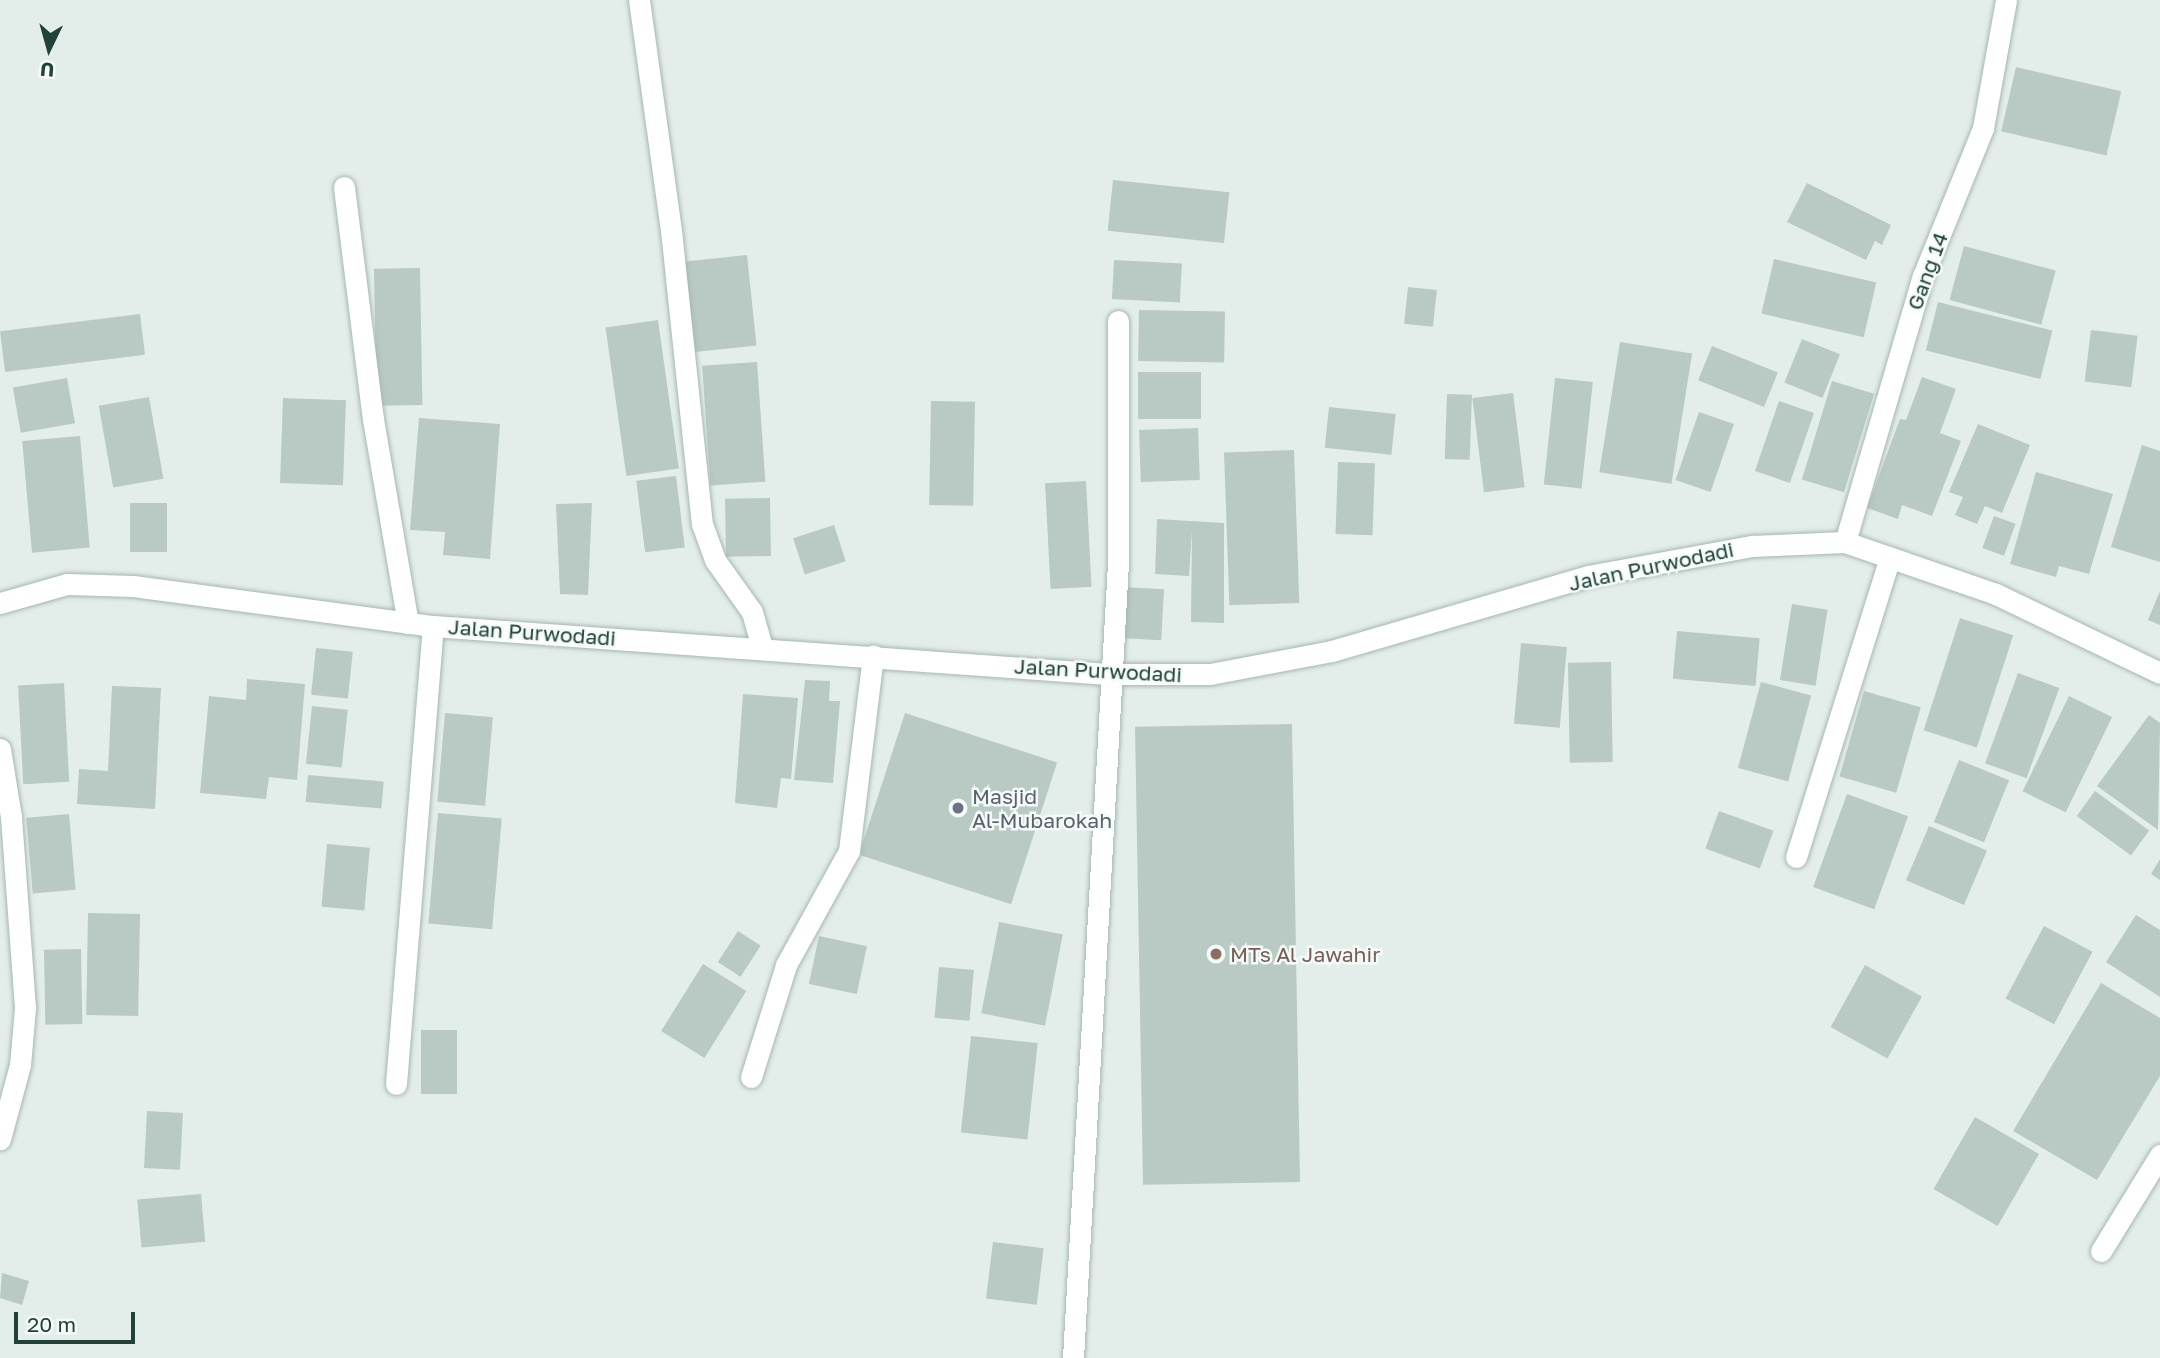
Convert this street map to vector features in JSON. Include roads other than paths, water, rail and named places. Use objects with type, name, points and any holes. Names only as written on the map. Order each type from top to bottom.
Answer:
[{"type":"street","points":[[639,0],[671,230],[702,524],[715,560],[752,612],[762,647]]},
{"type":"street","name":"Gang 14","points":[[1845,542],[1923,276],[1983,128],[2006,0]]},
{"type":"street","points":[[344,187],[373,419],[408,623]]},
{"type":"street","points":[[1073,1358],[1108,674],[1118,564],[1118,321]]},
{"type":"street","name":"Jalan Purwodadi","points":[[0,603],[67,584],[120,586],[190,591],[433,626],[762,647],[1108,674],[1210,674],[1258,668],[1332,651],[1588,576],[1752,546],[1845,542],[1996,594],[2160,673]]},
{"type":"street","points":[[1796,857],[1890,557]]},
{"type":"street","points":[[396,1084],[433,626]]},
{"type":"street","points":[[751,1077],[786,965],[849,851],[873,655]]},
{"type":"street","points":[[0,749],[11,817],[25,1008],[20,1065],[0,1139]]},
{"type":"street","points":[[2101,1251],[2160,1155]]},
{"type":"place","name":"Masjid Al-Mubarokah","points":[[958,808]]},
{"type":"place","name":"MTs Al Jawahir","points":[[1216,954]]}]
